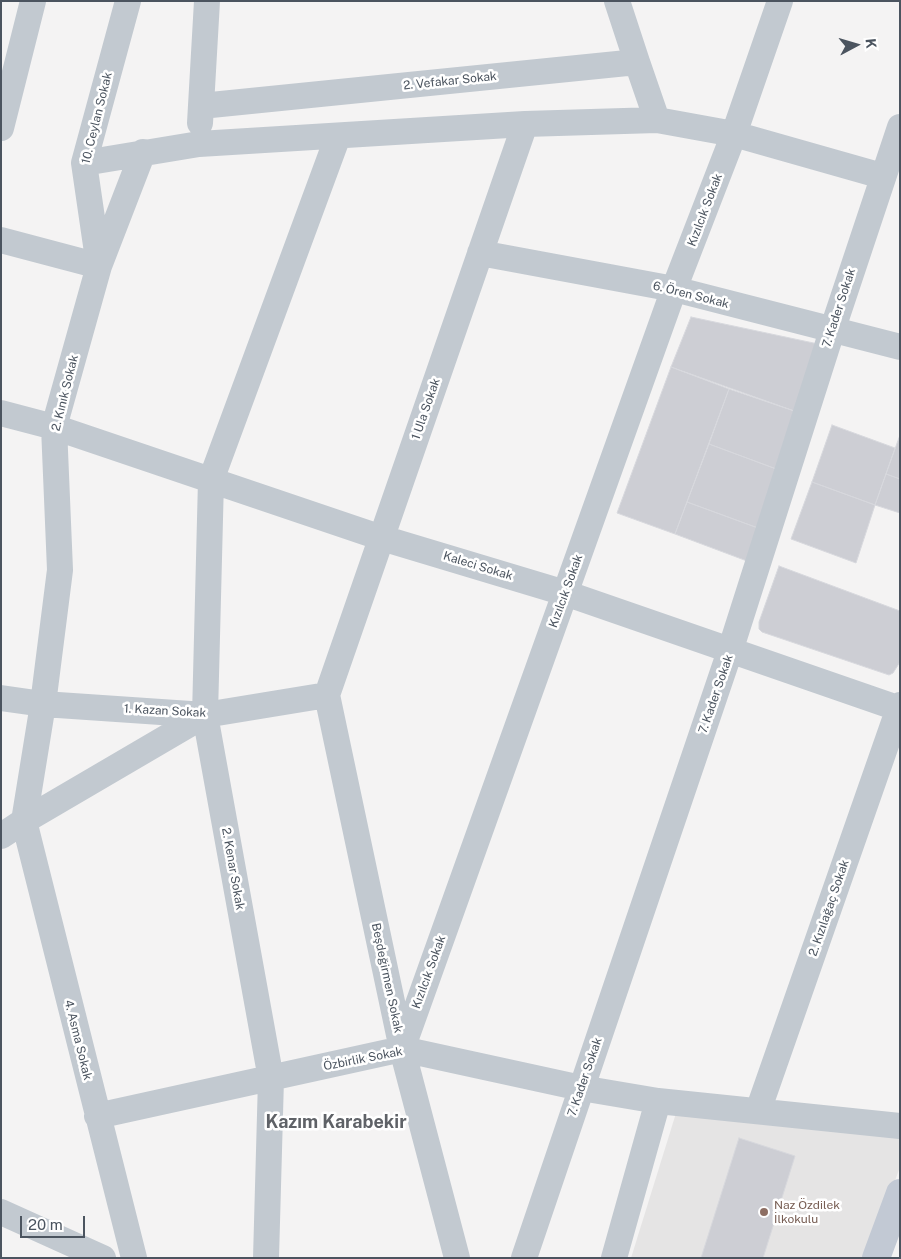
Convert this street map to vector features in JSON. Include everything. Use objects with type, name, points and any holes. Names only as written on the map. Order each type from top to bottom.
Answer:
[{"type":"main road","points":[[876,1258],[900,1193]]},
{"type":"street","points":[[1,128],[33,1]]},
{"type":"street","name":"10. Ceylan Sokak","points":[[99,266],[84,163],[128,1]]},
{"type":"street","points":[[199,144],[206,1]]},
{"type":"street","points":[[617,1],[657,120]]},
{"type":"street","name":"Kızılcık Sokak","points":[[402,1049],[674,289],[734,134],[780,1]]},
{"type":"street","name":"2. Vefakar Sokak","points":[[201,106],[637,62]]},
{"type":"street","points":[[84,163],[199,144],[525,124],[657,120],[734,134],[882,176]]},
{"type":"street","name":"1 Ula Sokak","points":[[328,695],[525,124]]},
{"type":"street","name":"7. Kader Sokak","points":[[524,1258],[730,651],[882,176],[900,127]]},
{"type":"street","name":"2. Kenar Sokak","points":[[266,1258],[271,1079],[205,715],[211,480],[338,136]]},
{"type":"street","name":"2. Kınık Sokak","points":[[24,821],[43,704],[60,570],[54,427],[99,266],[143,152]]},
{"type":"street","points":[[1,240],[99,266]]},
{"type":"street","name":"6. Ören Sokak","points":[[480,253],[674,289],[900,347]]},
{"type":"street","name":"Kaleci Sokak","points":[[1,413],[54,427],[382,538],[565,593],[899,708]]},
{"type":"street","name":"1. Kazan Sokak","points":[[1,698],[43,704],[205,715],[328,695]]},
{"type":"street","name":"Beşdeğirmen Sokak","points":[[328,695],[402,1049],[457,1258]]},
{"type":"street","name":"2. Kızılağaç Sokak","points":[[758,1111],[899,708]]},
{"type":"street","points":[[1,836],[205,715]]},
{"type":"street","name":"4. Asma Sokak","points":[[24,821],[134,1258]]},
{"type":"street","name":"Özbirlik Sokak","points":[[97,1116],[402,1049],[581,1088],[658,1101],[900,1126]]},
{"type":"street","points":[[614,1258],[658,1101]]},
{"type":"street","points":[[1,1212],[103,1258]]},
{"type":"shaded area","name":"Naz Özdilek İlkokulu","points":[[677,1110],[900,1133],[900,1167],[867,1258],[631,1258]]},
{"type":"building","points":[[691,317],[823,345],[800,413],[671,367]]},
{"type":"building","points":[[671,367],[729,389],[675,534],[617,513]]},
{"type":"building","points":[[729,389],[800,413],[779,470],[709,444]]},
{"type":"building","points":[[832,425],[895,448],[875,505],[812,482]]},
{"type":"building","points":[[900,435],[900,479],[886,474]]},
{"type":"building","points":[[709,444],[779,470],[758,528],[687,502]]},
{"type":"building","points":[[886,474],[900,479],[900,513],[875,505]]},
{"type":"building","points":[[812,482],[875,505],[856,563],[791,539]]},
{"type":"building","points":[[687,502],[758,528],[747,561],[675,534]]},
{"type":"building","points":[[779,566],[900,611],[900,662],[893,673],[889,675],[762,632],[759,629],[759,622]]},
{"type":"building","points":[[739,1138],[795,1156],[763,1258],[701,1258]]},
{"type":"place","name":"Naz Özdilek İlkokulu","points":[[764,1212]]},
{"type":"district","name":"Kazım Karabekir","points":[[336,1122]]}]
